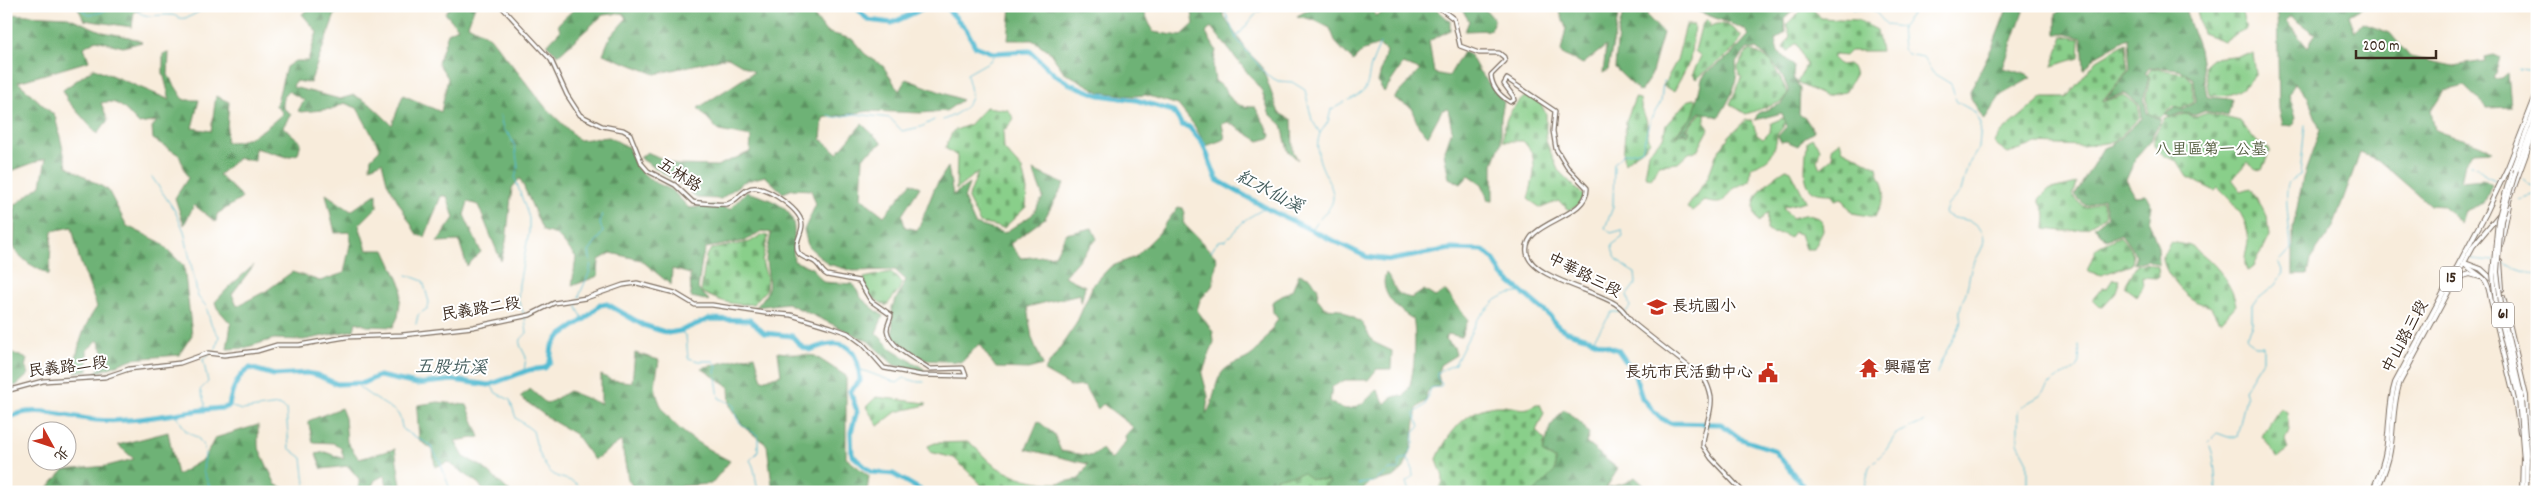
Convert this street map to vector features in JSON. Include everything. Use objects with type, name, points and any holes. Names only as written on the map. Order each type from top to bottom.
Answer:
[{"type":"main road","name":"五林路","points":[[501,6],[552,60],[567,96],[580,115],[602,126],[623,130],[633,140],[642,164],[648,171],[675,185],[693,202],[725,205],[748,188],[771,193],[792,207],[800,217],[802,225],[797,242],[798,251],[802,257],[815,262],[822,272],[827,275],[854,278],[863,284],[868,298],[891,315],[887,332],[892,342],[905,354],[918,359],[930,369],[940,367],[963,368],[966,376]]},
{"type":"main road","name":"中華路三段","points":[[1437,6],[1454,19],[1457,24],[1458,44],[1462,48],[1485,55],[1499,53],[1504,57],[1502,64],[1491,75],[1494,86],[1502,96],[1510,102],[1514,100],[1504,84],[1507,79],[1520,89],[1552,107],[1556,116],[1553,131],[1556,150],[1567,167],[1587,188],[1588,194],[1584,202],[1576,209],[1543,226],[1530,240],[1527,245],[1527,253],[1531,261],[1552,276],[1616,304],[1630,320],[1705,380],[1711,397],[1703,446],[1743,492]]},
{"type":"main road","name":"中山路三段","points":[[2372,492],[2382,469],[2386,451],[2391,401],[2395,383],[2462,262],[2508,167],[2537,93]]},
{"type":"main road","name":"61","points":[[2522,492],[2525,460],[2519,399],[2496,303],[2493,258],[2504,195],[2537,104]]},
{"type":"main road","name":"61","points":[[2526,492],[2522,399],[2500,299],[2497,257],[2501,221],[2506,200],[2537,116]]},
{"type":"main road","name":"中山路三段","points":[[2376,492],[2386,470],[2390,451],[2397,391],[2457,278],[2462,262],[2480,236],[2506,208],[2514,191],[2537,124]]},
{"type":"main road","points":[[2514,191],[2500,250],[2502,289],[2526,396],[2525,460]]},
{"type":"main road","points":[[2462,262],[2481,270],[2502,289]]},
{"type":"main road","points":[[2462,262],[2483,276],[2490,292],[2517,412],[2525,460]]},
{"type":"main road","points":[[2457,278],[2465,274],[2475,274],[2482,278],[2490,292]]},
{"type":"main road","name":"民義路二段","points":[[6,391],[43,381],[105,378],[129,369],[180,363],[212,354],[228,355],[257,351],[277,344],[299,345],[346,337],[402,335],[473,327],[525,317],[539,313],[554,303],[597,296],[623,285],[637,283],[675,293],[695,305],[712,305],[765,313],[790,314],[831,326],[848,333],[863,344],[884,368],[921,375],[966,376]]},
{"type":"green space","points":[[77,6],[147,6],[148,8],[134,12],[132,27],[84,20]]},
{"type":"green space","points":[[314,6],[338,6],[310,83],[295,81],[293,87],[340,99],[354,95],[370,104],[392,125],[403,95],[441,112],[448,78],[438,63],[448,33],[458,28],[445,13],[451,6],[475,6],[468,25],[490,37],[546,108],[579,140],[609,137],[628,147],[636,167],[652,181],[672,190],[689,208],[714,205],[730,209],[746,192],[774,202],[786,210],[793,222],[794,261],[812,268],[823,282],[853,284],[862,299],[883,316],[876,333],[892,349],[924,369],[922,373],[894,365],[868,341],[787,303],[756,307],[768,290],[766,257],[771,233],[762,231],[745,241],[706,248],[702,259],[698,289],[710,301],[691,297],[690,274],[672,269],[671,285],[641,260],[611,253],[599,260],[598,276],[572,286],[576,257],[557,235],[543,231],[520,178],[512,188],[506,242],[501,261],[478,205],[468,202],[464,215],[481,252],[467,266],[459,241],[437,242],[454,218],[447,196],[441,196],[425,237],[417,235],[387,182],[382,162],[370,167],[371,158],[380,149],[357,108],[344,103],[332,109],[301,112],[298,111],[304,100],[288,91],[283,97],[283,108],[291,114],[283,127],[301,142],[298,154],[287,157],[255,148],[255,161],[238,158],[219,175],[242,197],[241,199],[217,214],[216,222],[194,205],[184,225],[175,198],[188,178],[179,155],[153,139],[152,127],[157,121],[139,124],[118,104],[113,102],[101,103],[108,120],[97,134],[67,100],[63,90],[94,68],[170,100],[163,73],[163,54],[169,53],[168,75],[184,100],[199,100],[192,128],[211,131],[216,96],[229,102],[226,142],[242,140],[257,134],[283,113],[276,106],[286,67],[295,61],[308,61],[317,32],[302,14]]},
{"type":"green space","points":[[574,6],[807,6],[826,32],[852,39],[865,54],[883,66],[899,91],[906,79],[962,100],[946,111],[921,113],[869,111],[823,118],[821,139],[837,153],[862,124],[882,143],[863,157],[861,198],[884,216],[911,183],[920,187],[902,215],[905,227],[918,230],[935,187],[948,167],[953,195],[969,184],[964,199],[975,224],[1004,233],[1032,215],[1043,197],[1033,170],[1064,184],[1045,218],[1010,244],[1021,258],[1055,255],[1066,234],[1092,228],[1097,239],[1064,276],[1085,286],[1081,304],[1080,294],[1027,307],[1032,338],[1043,365],[1028,369],[996,368],[979,344],[962,362],[925,360],[893,338],[892,307],[906,280],[895,270],[853,271],[828,264],[808,246],[804,230],[816,204],[811,190],[793,189],[783,193],[765,176],[743,182],[721,199],[696,198],[686,188],[640,158],[647,152],[676,165],[717,166],[750,152],[751,137],[719,131],[698,108],[754,72],[728,57],[655,74],[603,54],[610,37],[626,19],[623,13],[603,15],[558,55],[547,45],[560,31],[558,24],[574,9]]},
{"type":"green space","points":[[1011,6],[1148,6],[1144,11],[1153,32],[1181,36],[1194,24],[1191,6],[1220,6],[1226,20],[1248,52],[1261,65],[1279,113],[1292,120],[1293,151],[1298,160],[1288,151],[1282,125],[1269,113],[1262,91],[1211,27],[1206,33],[1216,50],[1213,67],[1215,81],[1238,105],[1255,107],[1271,135],[1270,138],[1259,141],[1228,122],[1222,124],[1225,139],[1206,146],[1194,125],[1178,105],[1146,95],[1133,96],[1100,92],[1064,72],[1048,50],[1032,40],[1008,40]]},
{"type":"green space","points":[[1315,6],[1374,6],[1375,16],[1382,13],[1383,6],[1433,6],[1450,21],[1450,30],[1429,41],[1434,73],[1449,76],[1463,52],[1470,55],[1479,71],[1504,102],[1501,117],[1501,143],[1493,164],[1493,200],[1488,200],[1482,184],[1469,175],[1461,184],[1449,178],[1444,153],[1452,130],[1448,109],[1442,110],[1428,136],[1419,127],[1411,108],[1394,98],[1420,70],[1403,64],[1384,92],[1378,82],[1386,51],[1379,45],[1364,50],[1353,61],[1336,43],[1330,28],[1314,20],[1297,16]]},
{"type":"green space","points":[[1460,6],[1482,6],[1494,19],[1491,30],[1465,31],[1469,21]]},
{"type":"green space","points":[[1558,6],[1620,6],[1608,70],[1603,73],[1606,46],[1583,64],[1563,55],[1561,51],[1566,28]]},
{"type":"green space","points":[[1625,6],[1648,6],[1647,16],[1663,33],[1651,76],[1640,92],[1615,68],[1618,32]]},
{"type":"green space","points":[[1684,6],[1799,6],[1784,19],[1785,33],[1775,40],[1778,52],[1794,66],[1793,77],[1800,89],[1799,114],[1806,119],[1814,132],[1804,138],[1798,146],[1786,141],[1781,142],[1778,136],[1787,126],[1782,113],[1755,120],[1758,113],[1781,104],[1789,92],[1780,73],[1772,63],[1756,49],[1747,49],[1736,64],[1735,86],[1719,117],[1700,112],[1686,129],[1690,132],[1687,135],[1683,132],[1677,137],[1678,132],[1693,116],[1702,79],[1706,73],[1731,55],[1749,35],[1744,29]]},
{"type":"green space","points":[[1805,6],[1810,6],[1821,18],[1858,20],[1877,30],[1881,51],[1850,51],[1845,56],[1836,55],[1833,58],[1840,65],[1848,64],[1853,68],[1855,75],[1845,92],[1825,96],[1797,83],[1806,65],[1796,43],[1788,51],[1783,48],[1790,36],[1786,25]]},
{"type":"green space","points":[[2008,6],[2025,6],[2003,68],[2026,74],[2031,78],[2001,95],[1984,120],[1971,98],[1970,91],[1993,45]]},
{"type":"green space","points":[[2085,6],[2189,6],[2186,12],[2199,49],[2207,97],[2232,99],[2228,116],[2205,111],[2195,115],[2182,113],[2170,117],[2165,115],[2176,107],[2183,110],[2195,102],[2194,79],[2178,69],[2149,67],[2145,73],[2149,77],[2144,97],[2147,113],[2161,120],[2151,141],[2136,158],[2126,180],[2135,196],[2146,195],[2152,206],[2149,222],[2158,247],[2159,265],[2147,260],[2134,264],[2136,255],[2121,234],[2106,240],[2094,227],[2108,216],[2103,198],[2086,206],[2075,195],[2103,148],[2112,145],[2142,118],[2140,105],[2124,93],[2105,100],[2130,69],[2128,38],[2096,56],[2084,70],[2082,38],[2066,34],[2056,34],[2056,13]]},
{"type":"green space","points":[[2196,6],[2240,6],[2246,28],[2224,41],[2202,33]]},
{"type":"green space","points":[[2277,6],[2365,6],[2349,15],[2355,32],[2362,23],[2390,33],[2410,57],[2453,66],[2485,61],[2484,57],[2493,55],[2500,58],[2493,79],[2502,78],[2508,73],[2511,107],[2487,108],[2464,86],[2444,91],[2431,111],[2435,130],[2479,144],[2492,151],[2474,152],[2465,163],[2461,181],[2483,179],[2492,185],[2484,203],[2465,211],[2461,224],[2443,206],[2430,205],[2378,160],[2360,153],[2333,227],[2310,260],[2307,275],[2293,275],[2293,228],[2303,178],[2320,130],[2308,97],[2294,82],[2289,95],[2296,118],[2292,126],[2283,125],[2279,109]],"holes":[[[2290,16],[2315,34],[2308,48],[2286,21]]]},
{"type":"green space","points":[[6,14],[68,17],[103,32],[129,37],[142,42],[123,47],[96,40],[84,47],[89,61],[18,82],[55,116],[67,166],[108,190],[127,226],[160,242],[184,266],[192,335],[179,355],[132,359],[94,374],[107,360],[98,340],[87,350],[88,371],[73,372],[84,330],[97,307],[79,258],[72,227],[52,231],[49,275],[28,263],[14,250],[15,205],[41,185],[46,158],[6,173]]},
{"type":"green space","points":[[1707,19],[1710,22],[1709,27],[1719,24],[1727,25],[1742,36],[1735,49],[1696,79],[1692,75],[1701,56],[1695,51],[1701,27]]},
{"type":"green space","points":[[1686,25],[1694,25],[1690,61],[1674,91],[1663,86],[1677,60]]},
{"type":"green space","points":[[2063,36],[2080,39],[2079,58],[2052,66]]},
{"type":"green space","name":"八里區第一公墓","points":[[2126,43],[2128,70],[2102,102],[2123,95],[2138,105],[2140,117],[2114,142],[2082,146],[2036,144],[2008,153],[1994,143],[2002,132],[2042,98],[2066,98],[2097,60]]},
{"type":"green space","points":[[1751,50],[1771,61],[1788,93],[1781,102],[1746,114],[1730,104],[1742,77],[1739,75],[1738,67],[1747,52]]},
{"type":"green space","name":"八里區第一公墓","points":[[2253,54],[2256,74],[2246,85],[2230,94],[2209,95],[2204,65],[2212,58]]},
{"type":"green space","name":"八里區第一公墓","points":[[2151,68],[2184,73],[2193,81],[2193,102],[2182,109],[2174,106],[2160,118],[2149,114],[2146,96],[2150,77],[2147,74]]},
{"type":"green space","points":[[1527,95],[1541,104],[1546,114],[1546,141],[1558,170],[1584,196],[1577,206],[1570,210],[1558,201],[1541,208],[1528,199],[1534,175],[1532,154],[1523,141],[1503,141],[1506,120],[1516,105]]},
{"type":"green space","points":[[1635,98],[1640,99],[1650,141],[1645,148],[1625,163],[1623,158],[1626,121]]},
{"type":"green space","points":[[1694,99],[1697,101],[1693,116],[1678,131],[1676,137],[1683,133],[1688,136],[1691,131],[1687,129],[1701,113],[1705,113],[1705,122],[1709,129],[1698,150],[1689,153],[1678,163],[1658,165],[1651,179],[1645,176],[1649,151],[1663,138],[1666,125],[1687,101]]},
{"type":"green space","points":[[986,107],[1008,110],[1014,119],[1003,132],[1004,149],[1022,169],[1027,190],[1026,207],[1004,228],[980,223],[968,199],[978,172],[956,190],[957,156],[945,148],[953,131],[969,125]]},
{"type":"green space","name":"八里區第一公墓","points":[[2207,113],[2240,121],[2257,142],[2270,150],[2262,170],[2256,169],[2247,162],[2232,179],[2241,191],[2251,188],[2267,217],[2269,236],[2253,268],[2247,271],[2245,257],[2248,233],[2244,219],[2237,208],[2218,188],[2215,191],[2187,177],[2177,161],[2163,155],[2154,146],[2154,136],[2164,119],[2185,114],[2196,117]]},
{"type":"green space","points":[[1783,118],[1786,122],[1778,134],[1773,152],[1763,162],[1751,167],[1750,181],[1735,188],[1721,202],[1712,203],[1704,201],[1692,211],[1687,208],[1708,177],[1716,155],[1730,135],[1746,120],[1752,120],[1757,135],[1763,139],[1770,132],[1771,123]]},
{"type":"green space","points":[[1812,138],[1820,149],[1817,161],[1820,168],[1833,157],[1831,148],[1840,141],[1842,149],[1877,167],[1884,193],[1883,200],[1875,217],[1852,213],[1842,198],[1835,200],[1832,194],[1817,193],[1810,188],[1805,177],[1805,169],[1807,142]]},
{"type":"green space","points":[[1786,169],[1791,171],[1806,201],[1783,207],[1792,218],[1811,215],[1822,221],[1823,231],[1814,249],[1805,249],[1800,234],[1794,232],[1789,238],[1784,234],[1771,233],[1767,230],[1768,212],[1759,222],[1755,214],[1754,206],[1760,191]]},
{"type":"green space","points":[[2077,183],[2073,196],[2086,208],[2102,200],[2106,215],[2091,225],[2078,230],[2045,229],[2046,215],[2039,199],[2048,190]]},
{"type":"green space","points":[[377,193],[377,207],[359,225],[367,250],[385,250],[402,287],[398,317],[393,327],[367,326],[356,322],[354,330],[304,340],[274,339],[244,348],[227,349],[231,324],[217,308],[215,302],[229,287],[254,265],[232,294],[237,306],[266,291],[292,272],[320,281],[344,273],[351,240],[349,232],[335,233],[326,194],[351,211]]},
{"type":"green space","points":[[1178,207],[1183,208],[1185,213],[1183,222],[1185,225],[1217,258],[1213,285],[1200,300],[1197,310],[1213,332],[1214,342],[1202,374],[1208,396],[1206,414],[1211,405],[1221,374],[1228,367],[1249,357],[1260,346],[1278,319],[1273,312],[1272,302],[1292,290],[1299,274],[1311,278],[1318,289],[1317,298],[1325,308],[1340,309],[1362,323],[1373,342],[1392,351],[1391,369],[1377,369],[1368,380],[1345,380],[1332,387],[1330,401],[1336,406],[1349,409],[1367,400],[1377,389],[1385,404],[1393,397],[1403,397],[1410,383],[1415,348],[1413,319],[1390,300],[1385,287],[1386,273],[1397,292],[1405,297],[1412,298],[1424,290],[1435,297],[1446,291],[1468,320],[1461,337],[1448,334],[1445,338],[1454,347],[1456,355],[1440,365],[1438,374],[1440,383],[1438,387],[1433,387],[1427,392],[1426,401],[1417,408],[1411,450],[1404,468],[1394,477],[1371,482],[1360,492],[1320,492],[1330,481],[1276,478],[1277,492],[1065,492],[1058,483],[1079,479],[1088,464],[1026,449],[1038,421],[1054,434],[1061,451],[1091,456],[1102,449],[1111,460],[1126,441],[1125,436],[1133,427],[1103,404],[1098,409],[1084,386],[1072,387],[1044,371],[1076,324],[1093,285],[1110,267],[1135,257],[1158,234]]},
{"type":"green space","points":[[761,235],[768,236],[762,261],[767,278],[766,290],[753,304],[726,302],[701,292],[706,256],[712,249],[750,242]]},
{"type":"green space","points":[[2120,236],[2132,253],[2133,261],[2131,265],[2101,275],[2087,271],[2096,248]]},
{"type":"green space","points":[[2170,242],[2190,246],[2198,251],[2213,263],[2225,279],[2234,296],[2236,305],[2222,321],[2218,320],[2211,307],[2196,302],[2188,296],[2169,274],[2163,256]]},
{"type":"green space","points":[[2146,263],[2158,267],[2159,276],[2156,278],[2142,277],[2143,286],[2136,296],[2124,287],[2137,265]]},
{"type":"green space","points":[[891,272],[902,282],[899,290],[886,306],[867,294],[864,278]]},
{"type":"green space","points":[[2113,279],[2120,280],[2115,294],[2103,307],[2098,306],[2092,300],[2103,287],[2107,288]]},
{"type":"green space","points":[[6,319],[8,351],[27,359],[25,367],[29,374],[17,385],[6,388]]},
{"type":"green space","points":[[778,352],[815,356],[846,376],[846,458],[869,476],[867,492],[773,492],[767,445],[745,428],[730,407],[729,387],[701,368],[755,355],[762,380],[781,375]]},
{"type":"green space","points":[[635,353],[659,360],[656,391],[666,414],[685,434],[730,461],[711,484],[682,486],[676,492],[636,492],[628,479],[621,441],[594,460],[575,434],[551,420],[520,397],[530,389],[547,404],[569,391],[601,404],[601,375],[611,380],[632,382]]},
{"type":"green space","points":[[876,397],[926,403],[926,405],[896,412],[878,426],[866,407]]},
{"type":"green space","points":[[438,402],[467,405],[480,437],[455,441],[464,457],[483,467],[510,492],[484,492],[479,484],[448,462],[435,467],[433,450],[419,440],[417,410],[418,405]]},
{"type":"green space","points":[[1540,404],[1544,413],[1536,431],[1545,440],[1543,453],[1555,459],[1555,471],[1534,492],[1437,492],[1443,480],[1437,459],[1447,439],[1462,422],[1480,410],[1491,407],[1507,406],[1524,409]]},
{"type":"green space","points":[[341,408],[345,418],[347,442],[359,459],[395,449],[402,492],[388,492],[385,475],[375,480],[369,492],[359,492],[359,479],[348,466],[322,469],[316,454],[325,452],[344,459],[341,448],[333,443],[313,442],[308,421]]},
{"type":"green space","points":[[2280,408],[2287,412],[2289,430],[2285,440],[2288,449],[2278,458],[2262,436]]},
{"type":"green space","points":[[1564,409],[1581,423],[1589,434],[1586,443],[1618,469],[1606,488],[1626,483],[1635,477],[1651,492],[1534,492],[1555,471],[1555,459],[1543,453],[1550,427]]},
{"type":"green space","points":[[258,425],[258,446],[276,485],[296,492],[49,492],[48,488],[64,470],[107,466],[134,459],[118,445],[168,432],[177,475],[204,459],[215,438]]},
{"type":"green space","points":[[969,442],[992,464],[1002,470],[1034,481],[1058,483],[1065,492],[980,492],[981,484],[954,458],[930,452],[928,446],[935,443]]},
{"type":"green space","points":[[1303,473],[1311,479],[1330,481],[1320,492],[1277,492],[1276,478]]},
{"type":"waterway","points":[[41,6],[52,6]]},
{"type":"waterway","points":[[77,6],[89,15],[102,12],[112,6]]},
{"type":"waterway","points":[[132,6],[136,11],[145,15],[171,15],[181,18],[190,17],[203,10]]},
{"type":"waterway","name":"紅水仙溪","points":[[855,6],[868,20],[892,23],[929,6]]},
{"type":"waterway","name":"紅水仙溪","points":[[945,6],[966,29],[975,46],[993,53],[1030,51],[1055,75],[1070,84],[1099,95],[1136,100],[1173,111],[1182,125],[1189,127],[1203,144],[1217,180],[1270,210],[1367,257],[1391,260],[1450,249],[1483,250],[1494,260],[1502,275],[1550,316],[1557,325],[1565,331],[1585,337]]},
{"type":"waterway","points":[[1220,6],[1226,14],[1236,38],[1267,75],[1278,81],[1292,82],[1305,90],[1312,120],[1320,133],[1318,155],[1332,188],[1333,196],[1331,205],[1320,219]]},
{"type":"waterway","points":[[1236,38],[1256,14],[1267,6]]},
{"type":"waterway","points":[[1852,6],[1853,10],[1872,8],[1887,25],[1901,27],[1903,49],[1908,54],[1923,57],[1933,73],[1951,84],[1954,94]]},
{"type":"waterway","points":[[1902,27],[1912,13],[1912,6]]},
{"type":"waterway","points":[[1349,100],[1366,88],[1380,43]]},
{"type":"waterway","points":[[943,120],[965,107],[971,94],[967,74],[990,61],[995,53]]},
{"type":"waterway","points":[[2519,69],[2537,71]]},
{"type":"waterway","points":[[1626,312],[1630,307],[1627,295],[1636,283],[1635,273],[1619,262],[1614,254],[1612,245],[1623,237],[1622,230],[1611,233],[1605,228],[1613,207],[1614,163],[1623,154],[1642,150],[1650,120],[1661,102],[1663,81]]},
{"type":"waterway","points":[[1937,373],[1960,325],[1960,312],[1970,271],[1984,240],[1981,230],[1973,222],[1954,218],[1945,213],[1947,206],[1961,191],[1968,165],[1979,148],[1981,124],[1975,112],[1957,102],[1955,98]]},
{"type":"waterway","points":[[1320,133],[1328,122],[1331,110],[1345,102]]},
{"type":"waterway","points":[[828,115],[833,118],[855,114],[890,118],[902,131],[921,127],[934,120]]},
{"type":"waterway","points":[[500,115],[503,129],[510,136],[515,147],[518,167],[515,178],[529,218],[529,232],[519,284],[518,300],[524,314]]},
{"type":"waterway","points":[[2281,260],[2291,249],[2287,193],[2290,181],[2300,175],[2305,125]]},
{"type":"waterway","points":[[2471,165],[2477,166],[2486,176],[2500,182]]},
{"type":"waterway","points":[[152,177],[175,211],[184,231],[198,297],[206,306],[211,324],[219,336],[216,349],[203,359],[208,382],[200,390],[205,404],[204,409]]},
{"type":"waterway","points":[[2523,179],[2530,185],[2537,187]]},
{"type":"waterway","points":[[2519,199],[2537,194]]},
{"type":"waterway","points":[[1211,252],[1218,241],[1226,240],[1246,219],[1265,208]]},
{"type":"waterway","points":[[579,297],[590,271],[589,252],[603,232],[600,224],[602,214]]},
{"type":"waterway","points":[[1311,231],[1317,222]]},
{"type":"waterway","points":[[2472,259],[2494,261]]},
{"type":"waterway","points":[[2208,442],[2217,433],[2228,437],[2237,437],[2246,397],[2244,390],[2263,360],[2263,346],[2254,346],[2246,337],[2252,324],[2252,304],[2275,285],[2283,273],[2279,263]]},
{"type":"waterway","points":[[2502,263],[2537,275]]},
{"type":"waterway","points":[[407,275],[423,281],[429,302],[428,308],[418,315],[416,324]]},
{"type":"waterway","points":[[1358,484],[1374,482],[1390,470],[1399,470],[1399,460],[1408,458],[1414,443],[1414,433],[1420,426],[1414,414],[1425,405],[1431,388],[1440,387],[1442,384],[1437,378],[1437,373],[1455,364],[1477,320],[1496,300],[1505,295],[1524,292]]},
{"type":"waterway","points":[[578,301],[577,308],[584,320]]},
{"type":"waterway","name":"五股坑溪","points":[[6,420],[26,412],[50,412],[112,421],[224,408],[229,406],[238,380],[250,368],[274,375],[307,373],[317,375],[337,384],[363,383],[379,376],[417,384],[453,380],[489,385],[529,370],[545,368],[550,362],[552,346],[560,336],[585,319],[600,305],[607,304],[643,325],[668,333],[680,331],[709,319],[750,320],[764,333],[792,336],[802,347],[810,350],[831,344],[840,344],[847,347],[856,359],[860,381],[850,391],[857,411],[851,432],[852,455],[871,472],[893,474],[924,492]]},
{"type":"waterway","points":[[1593,340],[1612,312],[1621,312]]},
{"type":"waterway","points":[[524,372],[526,357],[520,345],[521,339],[527,333],[525,318]]},
{"type":"waterway","points":[[680,331],[686,336],[688,358],[699,361],[714,361],[717,367],[715,371],[719,398],[734,405],[734,411],[738,420],[758,436],[758,452],[750,460],[754,468],[759,492]]},
{"type":"waterway","name":"紅水仙溪","points":[[1589,339],[1618,350],[1634,373],[1642,398],[1659,417],[1670,423],[1721,424],[1741,439],[1774,450],[1808,492]]},
{"type":"waterway","points":[[2021,408],[2041,395],[2053,381],[2077,367],[2080,355],[2079,345]]},
{"type":"waterway","points":[[859,369],[897,383],[904,378],[924,382]]},
{"type":"waterway","points":[[356,384],[396,412],[400,417],[403,430],[430,445],[440,462],[451,492]]},
{"type":"waterway","points":[[491,385],[496,393],[510,400],[516,418],[533,431],[540,454],[549,470],[553,474],[577,484],[582,492]]},
{"type":"waterway","points":[[229,406],[242,410],[279,405],[286,409],[289,448],[302,458],[306,492]]},
{"type":"waterway","points":[[2018,411],[2018,443],[2027,460],[2027,492]]},
{"type":"waterway","points":[[176,415],[186,431],[198,438],[204,447],[203,471],[212,492]]},
{"type":"waterway","points":[[1864,492],[1869,467],[1886,450],[1896,434],[1924,422]]},
{"type":"waterway","points":[[2210,446],[2217,492]]},
{"type":"waterway","points":[[1408,459],[1412,467],[1413,477],[1406,482],[1409,492]]},
{"type":"waterway","points":[[6,475],[12,492]]},
{"type":"place","name":"長坑國小","points":[[1657,307]]},
{"type":"place","name":"興福宮","points":[[1869,368]]},
{"type":"place","name":"長坑市民活動中心","points":[[1768,373]]}]
